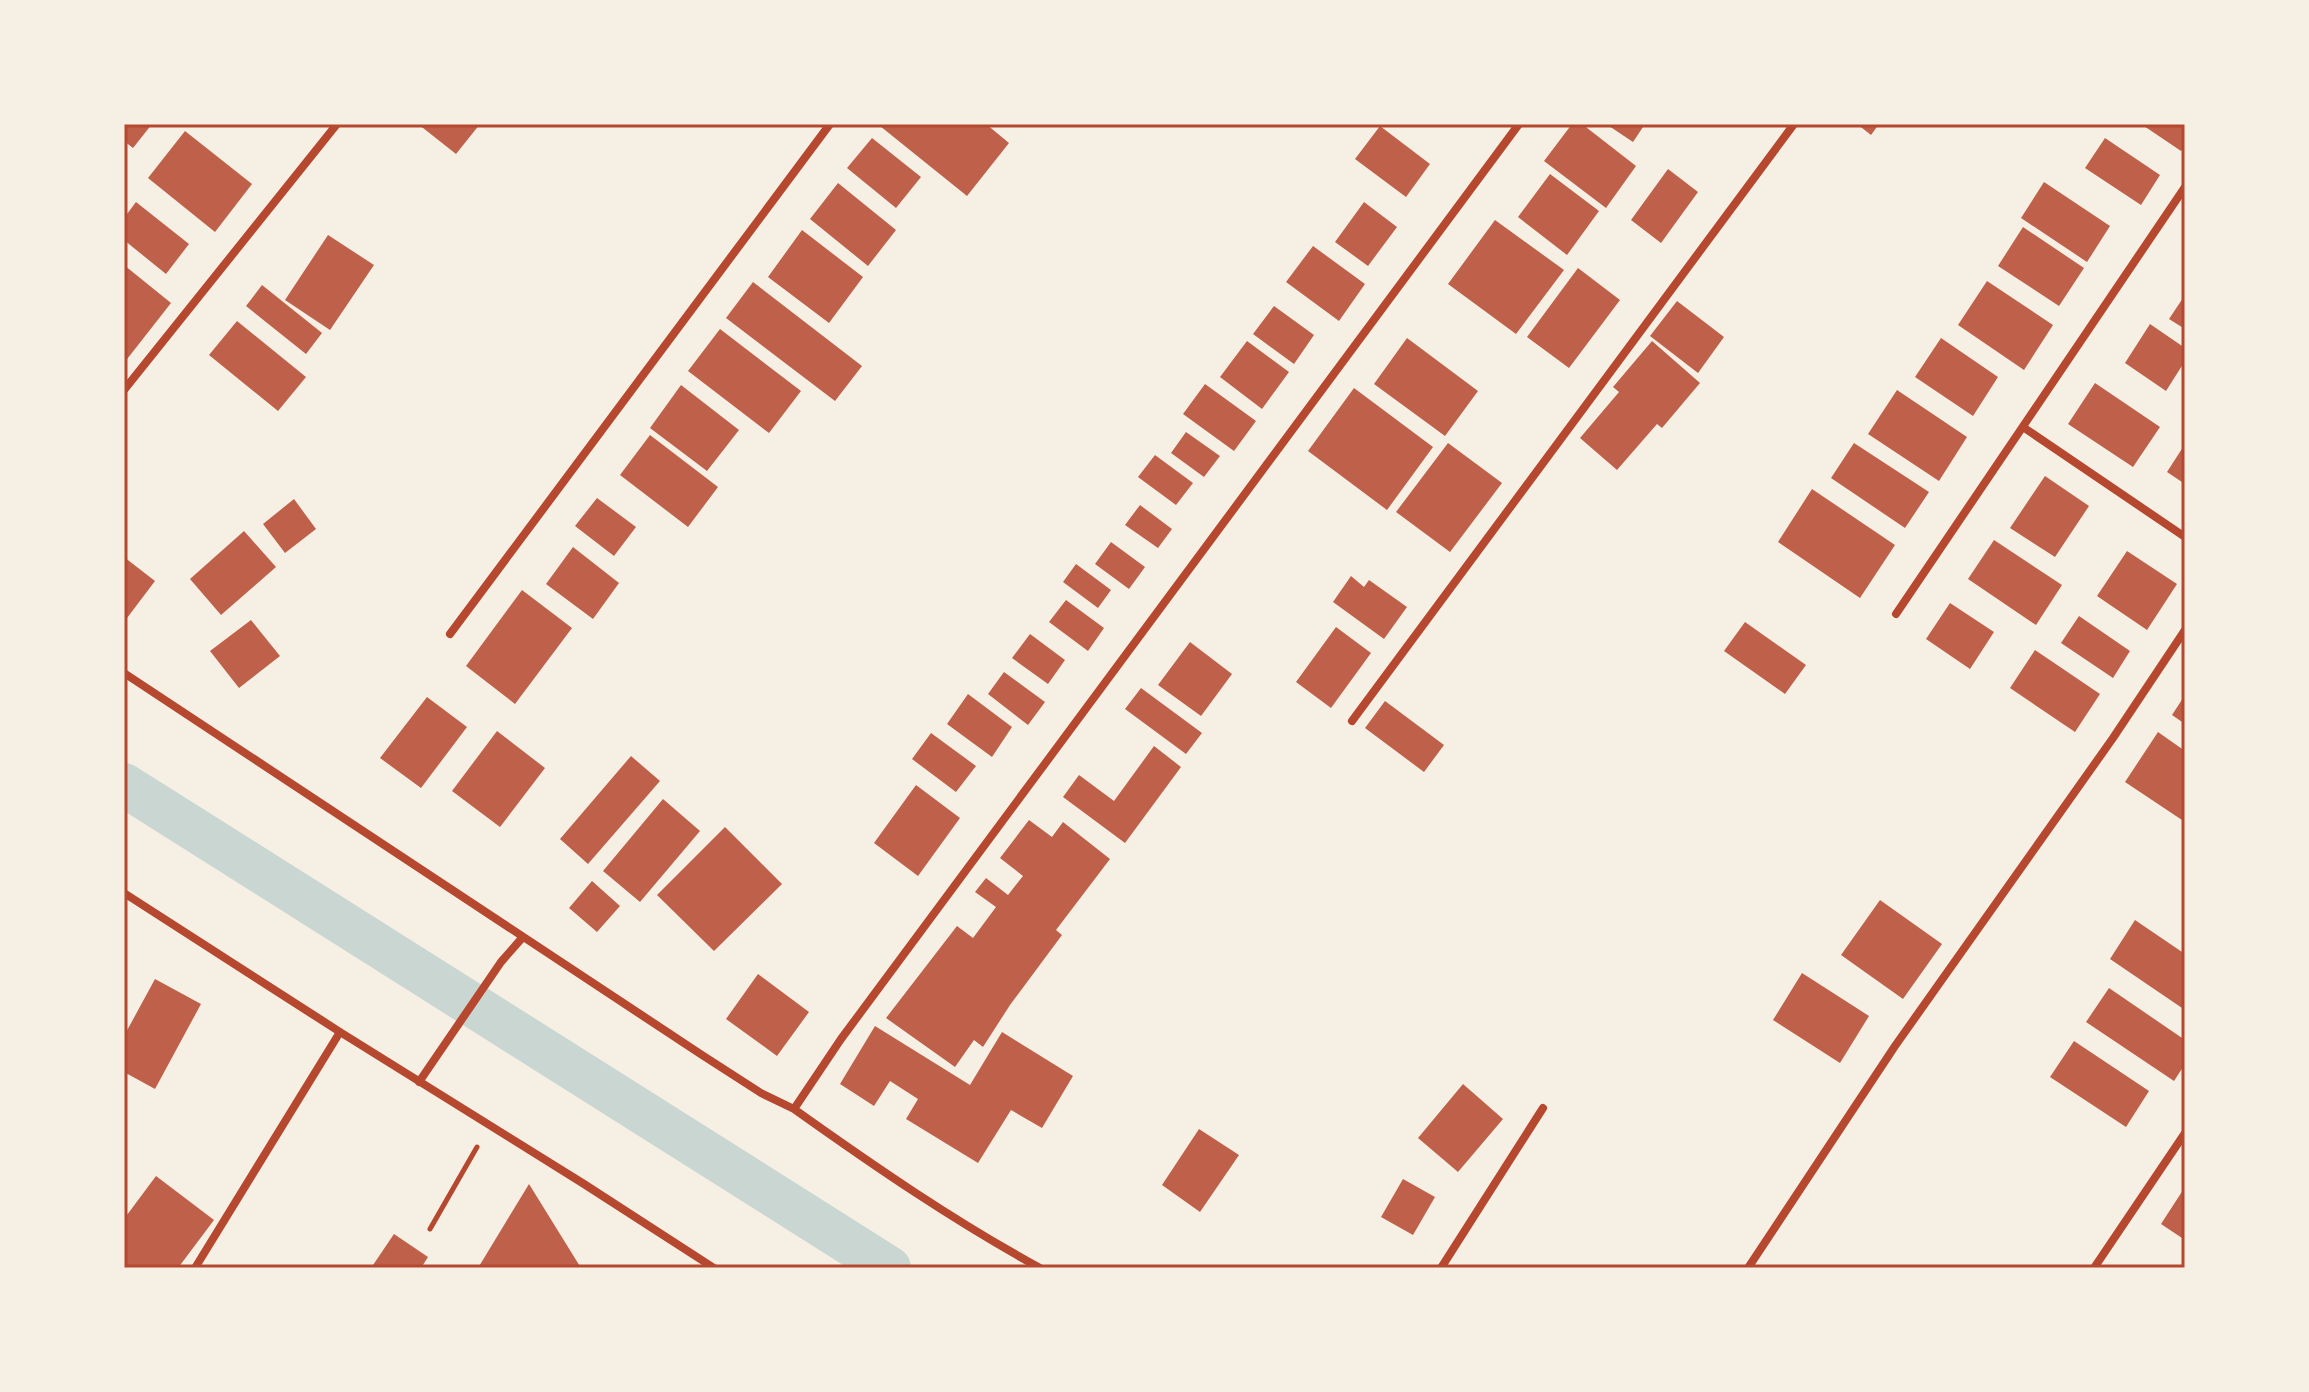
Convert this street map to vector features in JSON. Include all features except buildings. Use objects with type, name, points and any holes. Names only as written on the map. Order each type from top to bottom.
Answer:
[{"type":"street","points":[[124,390],[337,124]]},
{"type":"street","points":[[450,634],[830,124]]},
{"type":"street","points":[[794,1109],[841,1039],[1519,124]]},
{"type":"street","points":[[1352,721],[1794,124]]},
{"type":"street","points":[[1896,614],[2185,187]]},
{"type":"street","points":[[2023,427],[2185,537]]},
{"type":"street","points":[[1748,1268],[1895,1046],[2113,738],[2185,630]]},
{"type":"street","points":[[124,673],[423,869],[522,938],[761,1093],[794,1109],[881,1171],[994,1243],[1040,1268]]},
{"type":"street","points":[[124,893],[714,1268]]},
{"type":"street","points":[[419,1082],[501,962],[522,938]]},
{"type":"street","points":[[195,1268],[340,1032]]},
{"type":"street","points":[[1441,1268],[1543,1108]]},
{"type":"street","points":[[2094,1268],[2185,1133]]},
{"type":"path","points":[[430,1229],[489,1125]]},
{"type":"waterway","points":[[124,785],[889,1268]]}]
